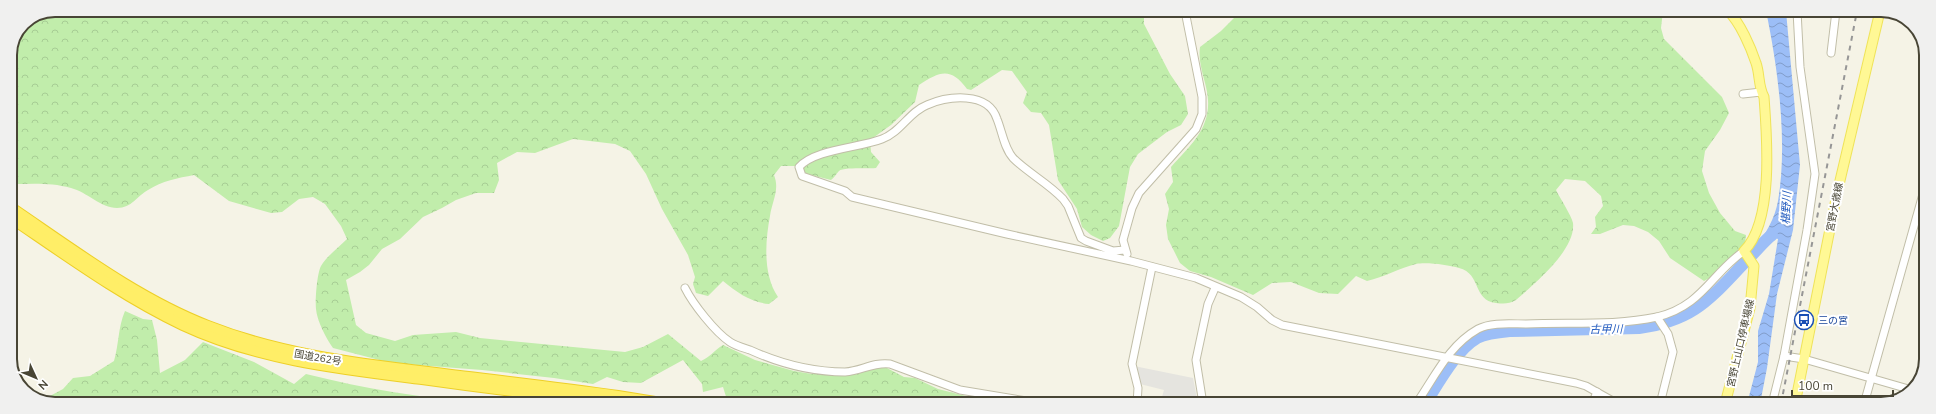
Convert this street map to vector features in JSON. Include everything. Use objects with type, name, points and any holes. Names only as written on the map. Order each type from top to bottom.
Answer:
[{"type":"highway","name":"国道262号","points":[[17,212],[94,263],[155,300],[207,326],[255,343],[287,351],[336,360],[623,397]]},
{"type":"highway","name":"国道262号","points":[[17,222],[88,269],[156,311],[184,325],[250,350],[343,370],[566,397]]},
{"type":"main road","points":[[1735,17],[1756,64],[1761,92],[1764,97],[1766,131],[1765,195],[1754,236],[1744,252]]},
{"type":"main road","name":"宮野大歳線","points":[[1796,397],[1839,182],[1879,17]]},
{"type":"main road","name":"宮野上山口停車場線","points":[[1727,397],[1750,308],[1755,270],[1753,262],[1744,252]]},
{"type":"street","points":[[1131,261],[1125,250],[1123,240],[1132,208],[1139,193],[1196,129],[1202,114],[1202,97],[1186,17]]},
{"type":"street","points":[[1771,397],[1784,356],[1807,230],[1815,174],[1800,67],[1797,17]]},
{"type":"street","points":[[1831,53],[1835,17]]},
{"type":"street","points":[[1743,94],[1761,92]]},
{"type":"street","points":[[1125,250],[1113,251],[1086,242],[1082,238],[1068,206],[1062,199],[1013,157],[1003,139],[997,117],[992,110],[984,103],[970,98],[946,99],[927,105],[916,111],[890,136],[858,147],[819,155],[804,161],[799,167],[802,176],[845,191],[852,197],[1007,234],[1131,261],[1196,278],[1257,307],[1272,320],[1282,325],[1576,383],[1586,386],[1606,397]]},
{"type":"street","points":[[1866,397],[1880,354],[1919,210]]},
{"type":"street","points":[[1421,397],[1447,357],[1467,336],[1485,326],[1542,322],[1623,322],[1658,318],[1670,314],[1691,302],[1709,287],[1744,252]]},
{"type":"street","points":[[1137,397],[1138,388],[1132,364],[1152,267]]},
{"type":"street","points":[[685,288],[694,302],[731,342],[792,366],[814,371],[844,372],[854,371],[879,363],[890,364],[960,390],[1002,397]]},
{"type":"street","points":[[1202,397],[1196,360],[1208,304],[1215,288]]},
{"type":"street","points":[[1658,318],[1672,343],[1674,352],[1662,397]]},
{"type":"street","points":[[1784,356],[1804,359],[1905,388]]},
{"type":"street","points":[[1595,397],[1597,392]]},
{"type":"green space","points":[[55,17],[1144,17],[1144,24],[1170,74],[1185,96],[1188,114],[1181,125],[1167,132],[1138,154],[1130,167],[1119,226],[1110,238],[1103,241],[1091,235],[1082,227],[1077,209],[1058,180],[1049,125],[1041,113],[1031,112],[1023,103],[1027,92],[1012,71],[1002,70],[971,90],[967,89],[956,77],[950,74],[939,74],[919,85],[915,102],[891,125],[870,140],[871,152],[880,162],[876,168],[841,170],[831,180],[807,174],[795,166],[781,166],[774,175],[776,180],[776,191],[768,226],[766,247],[766,258],[770,279],[778,297],[769,304],[744,296],[723,281],[708,296],[696,293],[693,284],[695,277],[688,255],[662,209],[646,174],[630,151],[615,144],[573,139],[535,153],[517,152],[497,163],[499,180],[494,193],[476,193],[456,200],[423,217],[400,239],[382,249],[369,265],[346,280],[356,325],[366,333],[395,341],[413,335],[456,332],[480,338],[625,352],[643,347],[668,334],[701,361],[723,345],[755,360],[794,371],[812,374],[832,373],[874,366],[885,367],[904,377],[915,378],[938,389],[970,397],[726,397],[723,387],[703,392],[702,384],[683,360],[641,383],[623,382],[607,377],[593,384],[482,370],[391,363],[333,348],[322,329],[316,309],[317,281],[321,266],[329,255],[347,239],[341,226],[325,204],[313,197],[299,199],[282,212],[271,213],[229,201],[194,175],[159,184],[144,192],[127,206],[117,208],[100,203],[71,188],[40,184],[17,184],[17,55],[20,40],[28,28],[40,20]]},
{"type":"green space","points":[[1235,17],[1662,17],[1661,28],[1664,39],[1722,97],[1729,113],[1720,130],[1705,151],[1702,171],[1709,193],[1720,213],[1735,231],[1746,235],[1745,243],[1713,276],[1704,281],[1670,258],[1659,241],[1648,232],[1634,226],[1623,225],[1600,234],[1591,234],[1596,227],[1595,217],[1603,206],[1601,196],[1585,181],[1565,179],[1556,190],[1573,223],[1572,233],[1568,244],[1561,255],[1543,276],[1516,300],[1509,303],[1504,304],[1488,301],[1483,297],[1471,276],[1466,271],[1459,268],[1438,264],[1416,264],[1367,281],[1356,276],[1338,294],[1319,293],[1291,282],[1272,283],[1253,295],[1211,277],[1190,271],[1180,263],[1168,239],[1166,225],[1169,209],[1165,194],[1173,182],[1171,167],[1195,140],[1205,122],[1208,112],[1206,87],[1200,62],[1200,47],[1221,31]]},
{"type":"green space","points":[[125,311],[143,319],[152,320],[157,340],[160,373],[185,360],[203,342],[254,362],[294,384],[306,374],[350,384],[431,397],[50,396],[63,389],[73,378],[90,376],[114,361],[121,323]]},
{"type":"shaded area","points":[[1134,366],[1193,378],[1197,397],[1162,397],[1164,390],[1140,384]]},
{"type":"water","name":"椹野川","points":[[1767,17],[1787,17],[1800,165],[1793,230],[1777,294],[1767,368],[1761,397],[1749,397],[1758,362],[1758,331],[1769,294],[1778,239],[1772,237],[1763,246],[1755,247],[1770,226],[1775,214],[1781,179],[1782,130],[1778,81]]},
{"type":"waterway","name":"古甲川","points":[[1429,397],[1455,359],[1469,343],[1481,336],[1511,331],[1639,328],[1676,319],[1691,312],[1715,293],[1772,235]]},
{"type":"railway","points":[[1782,397],[1856,17]]},
{"type":"place","name":"三の宮","points":[[1804,320]]}]
